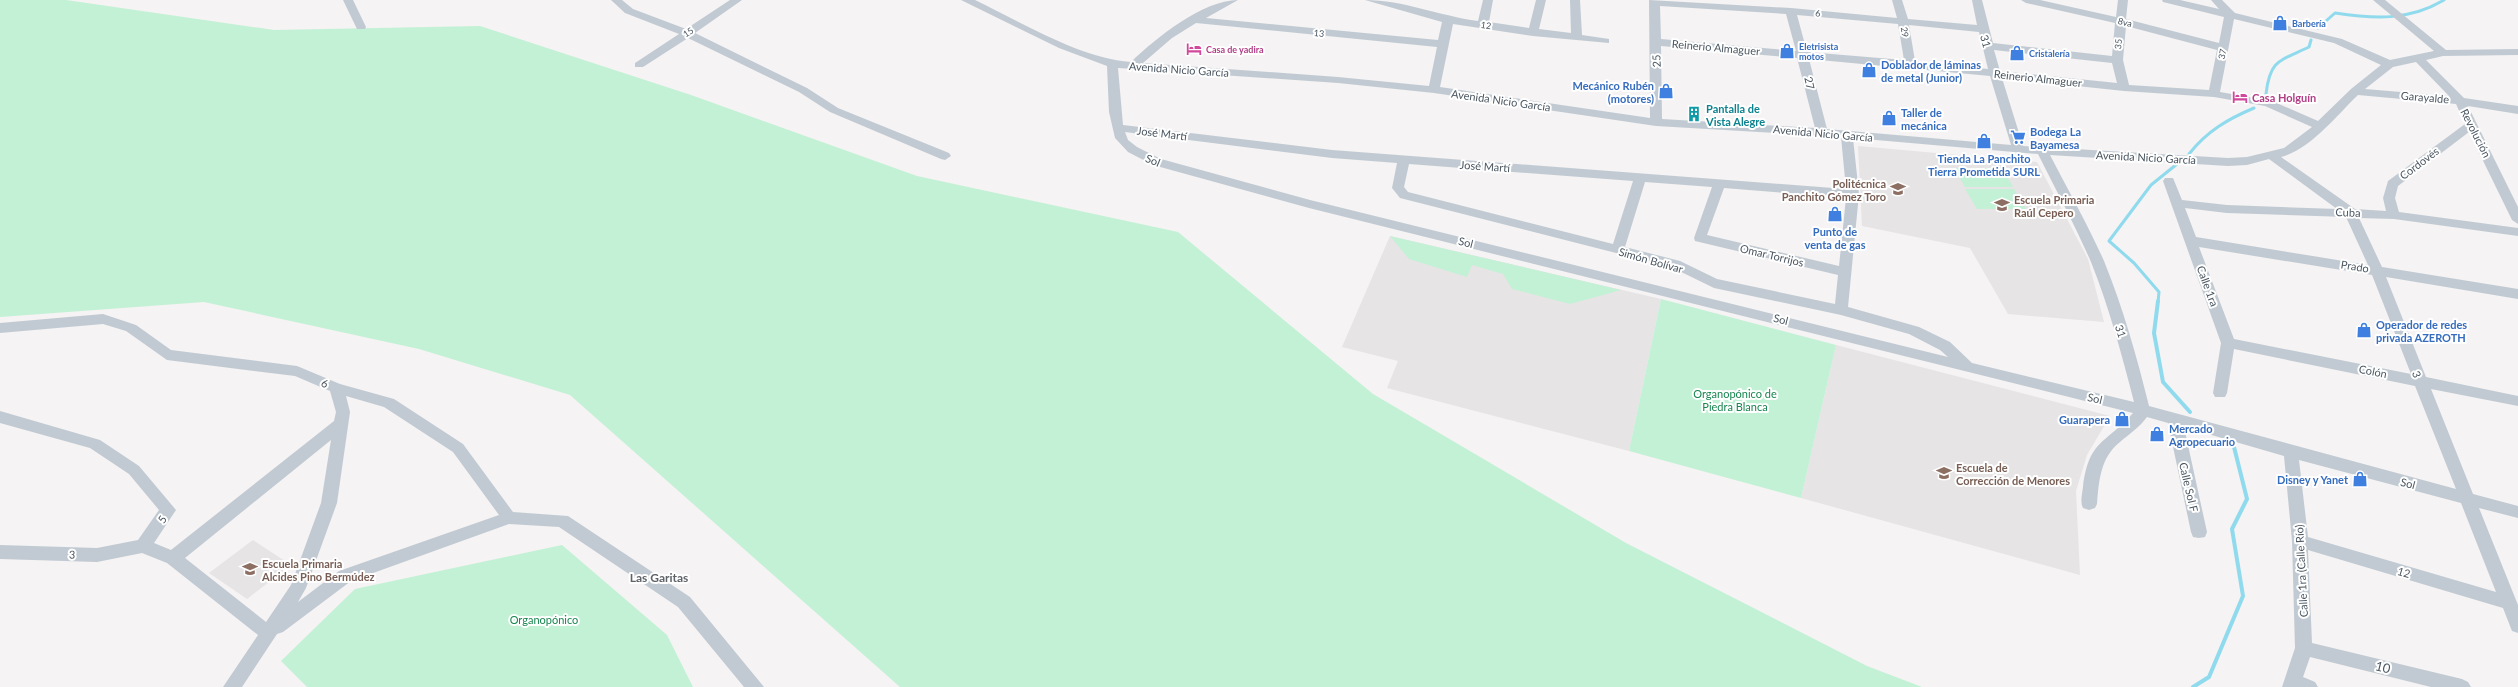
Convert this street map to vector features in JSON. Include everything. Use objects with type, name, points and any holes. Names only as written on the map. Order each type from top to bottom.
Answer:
[{"type":"street","points":[[346,0],[357,24]]},
{"type":"street","points":[[616,0],[629,11],[687,33],[803,90],[834,110],[945,156]]},
{"type":"street","name":"15","points":[[639,65],[737,0]]},
{"type":"street","name":"Avenida Nicio García","points":[[966,0],[1063,46],[1112,64],[1338,80],[1434,90],[1656,122],[1822,132],[2042,152],[2183,159],[2247,161],[2288,151],[2320,126],[2355,91],[2389,64],[2417,57],[2443,53],[2518,52]]},
{"type":"street","points":[[1133,66],[1159,40],[1233,0]]},
{"type":"street","name":"12","points":[[1370,0],[1400,4],[1448,20],[1533,33],[1605,41]]},
{"type":"street","points":[[1483,25],[1488,0]]},
{"type":"street","points":[[1533,33],[1541,0]]},
{"type":"street","points":[[1575,0],[1577,38]]},
{"type":"street","name":"29","points":[[1897,0],[1903,20],[1910,64]]},
{"type":"street","name":"31","points":[[1978,0],[1983,29],[1994,73],[2018,149]]},
{"type":"street","name":"8va","points":[[2026,0],[2121,21],[2223,48]]},
{"type":"street","name":"35","points":[[2123,0],[2117,60],[2124,88]]},
{"type":"street","points":[[2167,0],[2338,41],[2389,64]]},
{"type":"street","points":[[2216,0],[2230,14]]},
{"type":"street","points":[[2378,0],[2443,53]]},
{"type":"street","name":"6","points":[[1654,1],[1791,10],[1983,29]]},
{"type":"street","name":"25","points":[[1654,1],[1656,122]]},
{"type":"street","name":"27","points":[[1791,10],[1822,132]]},
{"type":"street","name":"37","points":[[2214,94],[2230,14]]},
{"type":"street","name":"13","points":[[1194,20],[1444,44]]},
{"type":"street","points":[[1434,90],[1448,20]]},
{"type":"street","name":"Reinerio Almaguer","points":[[1655,42],[1910,64],[2124,88],[2214,94],[2268,103],[2320,126]]},
{"type":"street","points":[[1987,46],[2117,60]]},
{"type":"street","name":"Revolución","points":[[2417,57],[2460,101],[2473,124],[2518,220]]},
{"type":"street","name":"Sol","points":[[1112,64],[1118,128],[1122,139],[1137,153],[1157,162],[1196,175],[2143,410],[2291,452],[2518,512]]},
{"type":"street","name":"Garayalde","points":[[2355,91],[2460,101],[2518,110]]},
{"type":"street","name":"Cordovés","points":[[2394,215],[2389,198],[2392,184],[2473,124]]},
{"type":"street","name":"José Martí","points":[[1118,128],[1332,154],[1853,194]]},
{"type":"street","points":[[1841,310],[1853,194],[1847,134]]},
{"type":"street","name":"31","points":[[2042,152],[2088,241],[2098,265],[2129,355],[2143,410]]},
{"type":"street","name":"3","points":[[2272,156],[2350,212],[2376,269],[2518,626]]},
{"type":"street","name":"Simón Bolívar","points":[[1404,160],[1398,188],[1404,195],[1674,264],[1714,283],[1841,310],[1914,330],[1945,346],[1970,368]]},
{"type":"street","points":[[1616,250],[1640,178]]},
{"type":"street","name":"Calle 1ra","points":[[2169,181],[2228,343],[2220,393]]},
{"type":"street","name":"Omar Torrijos","points":[[1719,184],[1700,238],[1845,272]]},
{"type":"street","name":"Cuba","points":[[2177,203],[2227,209],[2350,212],[2394,215],[2518,232]]},
{"type":"street","name":"Prado","points":[[2192,241],[2376,269],[2518,294]]},
{"type":"street","name":"6","points":[[0,328],[103,319],[131,328],[167,355],[297,371],[336,388],[343,412],[329,503],[298,588],[232,687]]},
{"type":"street","name":"Colón","points":[[2228,343],[2420,380],[2518,401]]},
{"type":"street","points":[[336,388],[389,403],[458,448],[474,467],[509,518]]},
{"type":"street","points":[[2089,504],[2096,461],[2102,450],[2138,420],[2143,410]]},
{"type":"street","name":"5","points":[[0,417],[95,444],[134,470],[168,510],[143,546]]},
{"type":"street","name":"Calle Sol F","points":[[2175,419],[2198,532]]},
{"type":"street","points":[[173,558],[342,423]]},
{"type":"street","name":"Calle 1ra (Calle Río)","points":[[2291,452],[2300,540],[2304,648],[2298,685]]},
{"type":"street","points":[[143,546],[173,558],[268,633],[345,576],[509,518],[562,521],[684,602],[755,687]]},
{"type":"street","name":"12","points":[[2300,540],[2509,602]]},
{"type":"street","name":"3","points":[[0,552],[97,555],[143,546]]},
{"type":"street","name":"10","points":[[2304,648],[2462,687]]},
{"type":"shaded area","name":"Escuela Primaria Raúl Cepero","points":[[1858,146],[2037,162],[2088,259],[2104,322],[2008,314],[1970,248],[1862,226]]},
{"type":"shaded area","points":[[1390,236],[1661,299],[1629,451],[1387,388],[1398,361],[1342,347]]},
{"type":"shaded area","name":"Escuela de Corrección de Menores","points":[[1836,345],[2110,416],[2087,455],[2076,491],[2080,575],[1801,498]]},
{"type":"shaded area","name":"Escuela Primaria Alcides Pino Bermúdez","points":[[253,540],[291,565],[247,599],[209,573]]},
{"type":"green space","points":[[0,0],[66,0],[274,30],[480,26],[691,95],[917,176],[1178,232],[1373,394],[1626,543],[1867,666],[1922,687],[900,687],[570,395],[419,349],[204,302],[0,317]]},
{"type":"green space","points":[[1954,168],[2002,168],[2013,187],[1965,187]]},
{"type":"green space","points":[[1965,189],[2014,189],[2026,209],[1977,209]]},
{"type":"green space","points":[[1390,236],[1621,290],[1570,304],[1512,289],[1503,274],[1472,265],[1467,277],[1409,259]]},
{"type":"green space","name":"Organopónico de Piedra Blanca","points":[[1661,299],[1836,345],[1801,498],[1629,451]]},
{"type":"green space","name":"Organopónico","points":[[562,545],[667,635],[693,687],[307,687],[281,661],[355,589]]},
{"type":"waterway","points":[[2318,28],[2335,13],[2391,17],[2418,12],[2444,0]]},
{"type":"waterway","points":[[2266,94],[2270,74],[2274,67],[2284,59],[2309,47],[2311,40]]},
{"type":"waterway","points":[[2189,154],[2218,126],[2254,108]]},
{"type":"waterway","points":[[2158,302],[2159,292],[2134,263],[2109,241],[2151,185],[2177,164]]},
{"type":"waterway","points":[[2158,301],[2154,333],[2163,382],[2190,412]]},
{"type":"waterway","points":[[2193,687],[2209,677],[2243,596],[2232,529],[2247,499],[2234,447]]},
{"type":"place","name":"Barbería","points":[[2280,23]]},
{"type":"place","name":"Casa de yadira","points":[[1194,49]]},
{"type":"place","name":"Eletrisista motos","points":[[1787,51]]},
{"type":"place","name":"Cristalería","points":[[2017,53]]},
{"type":"place","name":"Doblador de láminas de metal (Junior)","points":[[1869,70]]},
{"type":"place","name":"Mecánico Rubén (motores)","points":[[1666,91]]},
{"type":"place","name":"Casa Holguín","points":[[2240,97]]},
{"type":"place","name":"Pantalla de Vista Alegre","points":[[1694,114]]},
{"type":"place","name":"Taller de mecánica","points":[[1889,118]]},
{"type":"place","name":"Bodega La Bayamesa","points":[[2018,137]]},
{"type":"place","name":"Tienda La Panchito Tierra Prometida SURL","points":[[1984,141]]},
{"type":"place","name":"Politécnica Panchito Gómez Toro","points":[[1898,189]]},
{"type":"place","name":"Escuela Primaria Raúl Cepero","points":[[2002,205]]},
{"type":"place","name":"Punto de venta de gas","points":[[1835,214]]},
{"type":"place","name":"Operador de redes privada AZEROTH","points":[[2364,330]]},
{"type":"place","name":"Guarapera","points":[[2122,419]]},
{"type":"place","name":"Mercado Agropecuario","points":[[2157,434]]},
{"type":"place","name":"Escuela de Corrección de Menores","points":[[1944,473]]},
{"type":"place","name":"Disney y Yanet","points":[[2360,479]]},
{"type":"place","name":"Escuela Primaria Alcides Pino Bermúdez","points":[[250,569]]},
{"type":"district","name":"Las Garitas","points":[[659,577]]}]
